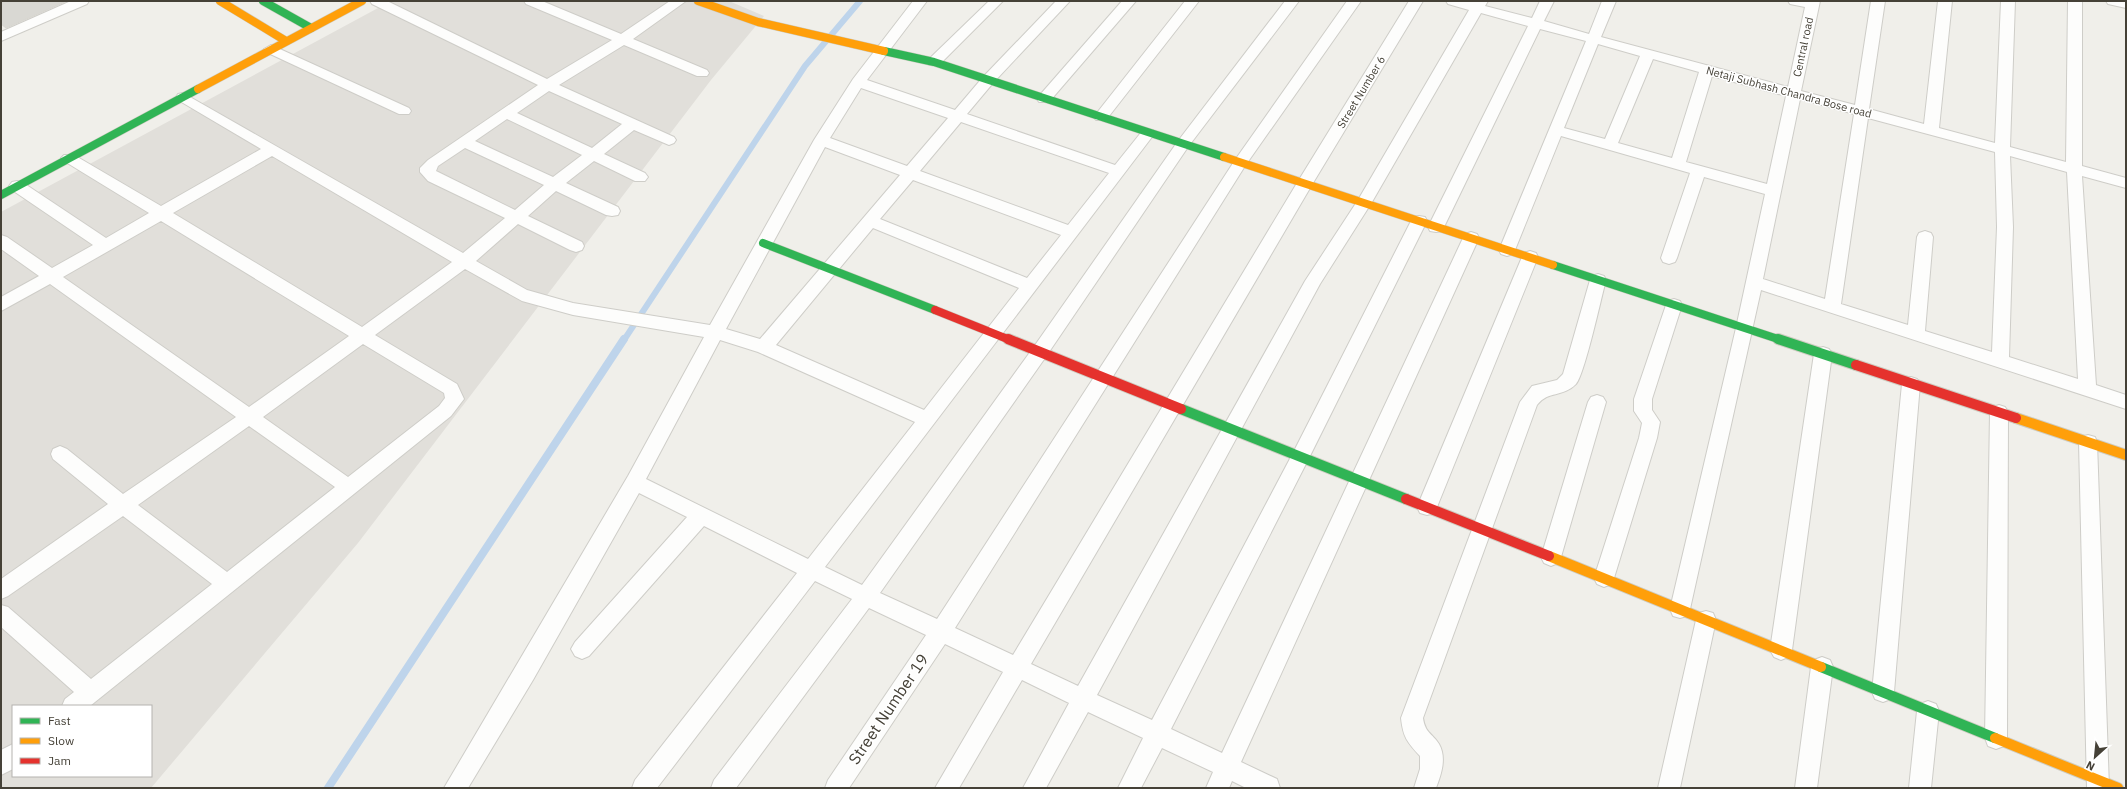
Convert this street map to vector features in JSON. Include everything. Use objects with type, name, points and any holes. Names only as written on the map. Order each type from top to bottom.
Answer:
[{"type":"street","points":[[1,37],[63,4],[82,1]]},
{"type":"street","points":[[220,1],[286,41]]},
{"type":"street","points":[[263,1],[310,28]]},
{"type":"street","points":[[1,195],[362,1]]},
{"type":"street","points":[[377,1],[548,85],[669,140]]},
{"type":"street","points":[[531,1],[702,73]]},
{"type":"street","points":[[576,246],[433,177],[428,172],[428,168],[433,163],[548,85],[622,40],[679,1]]},
{"type":"street","points":[[698,1],[758,22],[858,46],[934,62],[1240,163],[1364,202],[2126,455]]},
{"type":"street","points":[[455,788],[525,673],[635,482],[706,331],[763,243],[821,140],[858,82],[920,1]]},
{"type":"street","points":[[934,62],[996,1]]},
{"type":"street","points":[[764,347],[912,173],[988,80],[1063,1]]},
{"type":"street","points":[[1044,99],[1129,1]]},
{"type":"street","points":[[1101,117],[1192,1]]},
{"type":"street","points":[[722,788],[866,596],[1039,353],[1183,144],[1292,1]]},
{"type":"street","name":"Street Number 19","points":[[836,788],[941,631],[1240,163],[1354,1]]},
{"type":"street","name":"Street Number 6","points":[[946,788],[1305,183],[1416,1]]},
{"type":"street","name":"Netaji Subhash Chandra Bose road","points":[[1453,1],[1479,4],[1536,24],[2126,183]]},
{"type":"street","points":[[1129,788],[1301,456],[1428,224],[1547,1]]},
{"type":"street","points":[[1507,250],[1592,39],[1609,1]]},
{"type":"street","points":[[1795,1],[1813,3]]},
{"type":"street","points":[[1832,307],[1878,1]]},
{"type":"street","points":[[1931,131],[1945,1]]},
{"type":"street","points":[[2000,362],[2005,227],[2002,150],[2008,1]]},
{"type":"street","points":[[2075,1],[2074,169],[2087,389]]},
{"type":"street","points":[[2113,1],[2126,4]]},
{"type":"street","name":"Central road","points":[[1680,609],[1745,328],[1813,3]]},
{"type":"street","points":[[1034,788],[1233,430],[1313,281],[1364,202],[1479,4]]},
{"type":"street","points":[[271,49],[404,111]]},
{"type":"street","points":[[1610,145],[1648,54]]},
{"type":"street","points":[[1678,164],[1707,69]]},
{"type":"street","points":[[858,82],[1118,171]]},
{"type":"street","points":[[183,97],[522,295],[573,309],[706,331],[764,347],[926,419]]},
{"type":"street","points":[[506,113],[593,153],[640,177]]},
{"type":"street","points":[[1,590],[249,417],[465,261],[593,153],[633,124]]},
{"type":"street","points":[[1556,130],[1773,191]]},
{"type":"street","points":[[643,788],[992,332],[1148,133]]},
{"type":"street","points":[[821,140],[1070,232]]},
{"type":"street","points":[[464,142],[612,211]]},
{"type":"street","points":[[1,305],[273,149]]},
{"type":"street","points":[[69,158],[451,389],[455,399],[445,411],[350,488],[74,705]]},
{"type":"street","points":[[1670,258],[1699,170]]},
{"type":"street","points":[[17,186],[105,245]]},
{"type":"street","points":[[871,221],[1029,285]]},
{"type":"street","points":[[1916,334],[1924,237]]},
{"type":"street","points":[[1217,788],[1471,238]]},
{"type":"street","points":[[1,241],[350,488]]},
{"type":"street","points":[[763,243],[992,332],[1039,353],[1551,556],[1996,738],[2098,784],[2118,788]]},
{"type":"street","points":[[1427,507],[1530,257]]},
{"type":"street","points":[[1425,788],[1431,769],[1431,752],[1414,733],[1412,718],[1481,528],[1529,402],[1538,391],[1562,386],[1571,377],[1598,280]]},
{"type":"street","points":[[1754,282],[2126,402]]},
{"type":"street","points":[[1604,578],[1648,438],[1651,422],[1643,411],[1643,399],[1674,305]]},
{"type":"street","points":[[1781,650],[1823,354]]},
{"type":"street","points":[[1883,692],[1911,384]]},
{"type":"street","points":[[1551,556],[1597,402]]},
{"type":"street","points":[[1996,738],[1999,412]]},
{"type":"street","points":[[2088,442],[2098,784]]},
{"type":"street","points":[[60,454],[123,505],[228,584]]},
{"type":"street","points":[[635,482],[811,570],[1269,787]]},
{"type":"street","points":[[582,649],[701,515]]},
{"type":"street","points":[[1,614],[90,692]]},
{"type":"street","points":[[1669,788],[1706,620]]},
{"type":"street","points":[[1806,788],[1822,667]]},
{"type":"street","points":[[1920,788],[1928,711]]},
{"type":"street","points":[[1,764],[12,756]]},
{"type":"shaded area","points":[[391,1],[729,1],[764,16],[711,80],[358,543],[151,788],[1,788],[1,212]]},
{"type":"building","points":[[1,1],[67,1],[6,28],[1,24]]},
{"type":"waterway","points":[[624,340],[805,66],[860,1]]},
{"type":"waterway","points":[[328,788],[624,339]]},
{"type":"traffic: fast","points":[[263,1],[311,28]]},
{"type":"traffic: fast","points":[[884,51],[934,62],[1224,157]]},
{"type":"traffic: fast","points":[[1,195],[198,89]]},
{"type":"traffic: fast","points":[[763,243],[935,310]]},
{"type":"traffic: fast","points":[[1553,265],[1856,365]]},
{"type":"traffic: fast","points":[[1181,409],[1406,499]]},
{"type":"traffic: fast","points":[[1821,667],[1995,738]]},
{"type":"traffic: slow","points":[[220,1],[286,41]]},
{"type":"traffic: slow","points":[[198,89],[362,1]]},
{"type":"traffic: slow","points":[[698,1],[758,22],[884,51]]},
{"type":"traffic: slow","points":[[1224,157],[1553,265]]},
{"type":"traffic: slow","points":[[2016,418],[2126,455]]},
{"type":"traffic: slow","points":[[1549,556],[1821,667]]},
{"type":"traffic: slow","points":[[1995,738],[2118,788]]},
{"type":"traffic: jam","points":[[935,310],[1181,409]]},
{"type":"traffic: jam","points":[[1856,365],[2016,418]]},
{"type":"traffic: jam","points":[[1406,499],[1549,556]]}]
